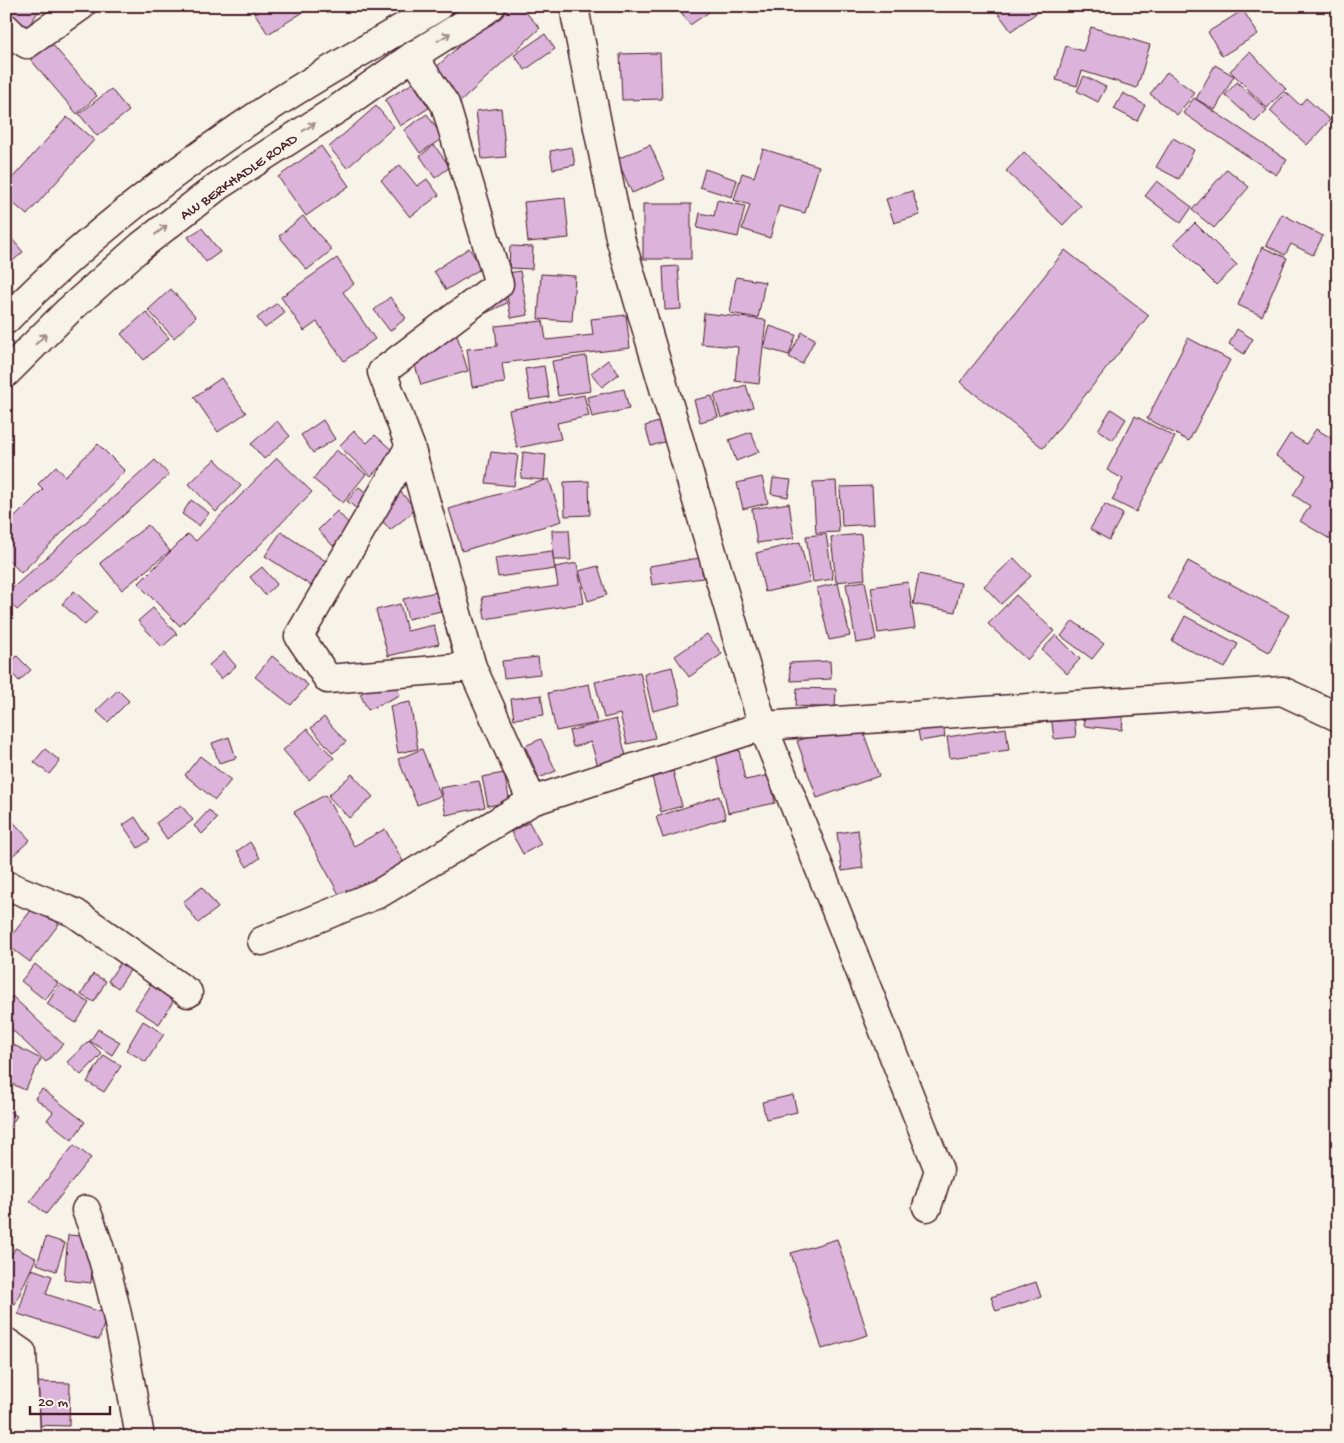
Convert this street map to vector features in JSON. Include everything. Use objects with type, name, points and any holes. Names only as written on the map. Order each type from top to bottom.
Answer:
[{"type":"street","points":[[6,28],[14,36],[27,44],[81,6]]},
{"type":"street","points":[[6,320],[92,238],[150,192],[271,107],[439,6]]},
{"type":"street","name":"AW BERKHADLE ROAD","points":[[6,373],[68,312],[141,246],[218,186],[339,108],[413,56],[490,6]]},
{"type":"street","points":[[575,6],[620,238],[763,726],[939,1170],[927,1207]]},
{"type":"street","points":[[413,56],[445,104],[499,284],[382,372],[410,446],[472,667],[532,801]]},
{"type":"street","points":[[410,446],[298,636],[328,679],[472,667]]},
{"type":"street","points":[[262,941],[380,893],[532,801],[763,726],[1282,691],[1338,717]]},
{"type":"street","points":[[6,885],[75,914],[188,993]]},
{"type":"street","points":[[86,1210],[98,1239],[122,1338],[140,1437]]},
{"type":"street","points":[[6,1342],[22,1353],[26,1437]]},
{"type":"building","points":[[6,6],[42,6],[28,27],[6,12]]},
{"type":"building","points":[[256,6],[302,6],[305,11],[268,34],[252,9]]},
{"type":"building","points":[[502,6],[520,6],[540,28],[458,104],[429,74]]},
{"type":"building","points":[[677,6],[705,6],[709,12],[690,25]]},
{"type":"building","points":[[993,6],[1040,6],[1042,9],[1011,31]]},
{"type":"building","points":[[1243,10],[1258,34],[1222,56],[1208,32]]},
{"type":"building","points":[[1091,27],[1150,45],[1137,88],[1082,71],[1077,86],[1056,80],[1066,46],[1083,51]]},
{"type":"building","points":[[545,34],[555,49],[525,70],[514,55]]},
{"type":"building","points":[[45,36],[97,96],[77,114],[25,53]]},
{"type":"building","points":[[1250,52],[1286,89],[1267,108],[1230,71]]},
{"type":"building","points":[[660,53],[662,99],[622,100],[620,54]]},
{"type":"building","points":[[1215,65],[1234,76],[1215,110],[1196,99]]},
{"type":"building","points":[[1167,72],[1195,93],[1177,115],[1150,94]]},
{"type":"building","points":[[1084,76],[1106,87],[1098,102],[1077,91]]},
{"type":"building","points":[[1237,82],[1267,110],[1255,122],[1225,95]]},
{"type":"building","points":[[413,83],[429,108],[400,126],[385,100]]},
{"type":"building","points":[[111,89],[129,111],[97,136],[79,114]]},
{"type":"building","points":[[1286,92],[1300,105],[1306,98],[1330,120],[1307,145],[1270,111]]},
{"type":"building","points":[[1123,93],[1145,105],[1137,121],[1114,109]]},
{"type":"building","points":[[1194,98],[1287,160],[1276,175],[1183,113]]},
{"type":"building","points":[[376,106],[394,127],[347,168],[329,147]]},
{"type":"building","points":[[501,108],[506,157],[482,159],[476,111]]},
{"type":"building","points":[[427,114],[443,138],[420,153],[404,130]]},
{"type":"building","points":[[67,117],[94,140],[27,215],[6,197],[6,185]]},
{"type":"building","points":[[1173,138],[1194,150],[1179,179],[1156,167]]},
{"type":"building","points":[[434,145],[450,167],[435,178],[420,156]]},
{"type":"building","points":[[650,145],[665,179],[632,193],[617,159]]},
{"type":"building","points":[[321,146],[349,186],[306,216],[278,177]]},
{"type":"building","points":[[572,147],[575,165],[553,169],[550,151]]},
{"type":"building","points":[[763,149],[819,166],[805,213],[779,206],[770,238],[742,229],[750,205],[734,200],[742,173],[754,177]]},
{"type":"building","points":[[1024,152],[1081,206],[1063,225],[1006,171]]},
{"type":"building","points":[[400,165],[417,186],[427,179],[439,195],[410,217],[381,180]]},
{"type":"building","points":[[705,169],[737,180],[732,197],[700,187]]},
{"type":"building","points":[[1227,169],[1249,187],[1214,228],[1192,210]]},
{"type":"building","points":[[1157,181],[1192,207],[1181,223],[1145,196]]},
{"type":"building","points":[[912,191],[920,215],[894,223],[886,199]]},
{"type":"building","points":[[565,198],[569,238],[528,242],[524,202]]},
{"type":"building","points":[[717,200],[745,206],[738,237],[697,228],[700,213],[714,216]]},
{"type":"building","points":[[643,204],[691,204],[691,259],[643,259]]},
{"type":"building","points":[[1282,214],[1323,236],[1313,255],[1291,244],[1285,255],[1266,245]]},
{"type":"building","points":[[303,216],[332,250],[307,270],[279,236]]},
{"type":"building","points":[[1195,223],[1237,265],[1216,285],[1174,243]]},
{"type":"building","points":[[202,228],[220,252],[206,262],[188,237]]},
{"type":"building","points":[[6,232],[23,252],[7,266],[6,266]]},
{"type":"building","points":[[510,246],[533,247],[532,269],[509,268]]},
{"type":"building","points":[[1262,247],[1287,258],[1262,316],[1238,305]]},
{"type":"building","points":[[469,248],[482,268],[446,290],[434,271]]},
{"type":"building","points":[[1065,250],[1149,315],[1043,448],[960,382]]},
{"type":"building","points":[[337,258],[354,284],[343,292],[375,339],[344,361],[317,322],[304,331],[281,297]]},
{"type":"building","points":[[678,266],[681,309],[665,310],[663,267]]},
{"type":"building","points":[[520,271],[528,315],[511,318],[503,274]]},
{"type":"building","points":[[541,274],[575,276],[572,321],[538,319]]},
{"type":"building","points":[[736,277],[765,282],[758,318],[730,313]]},
{"type":"building","points":[[171,289],[196,317],[174,338],[148,310]]},
{"type":"building","points":[[500,289],[507,303],[482,315],[475,301]]},
{"type":"building","points":[[390,297],[406,318],[390,331],[374,310]]},
{"type":"building","points":[[277,303],[285,313],[265,328],[257,318]]},
{"type":"building","points":[[146,312],[169,338],[144,360],[121,334]]},
{"type":"building","points":[[704,313],[766,320],[759,384],[735,381],[738,347],[701,344]]},
{"type":"building","points":[[626,315],[630,348],[502,363],[505,383],[472,387],[467,349],[497,346],[495,326],[543,321],[546,340],[593,335],[591,319]]},
{"type":"building","points":[[770,326],[796,335],[789,355],[764,348]]},
{"type":"building","points":[[1237,329],[1253,339],[1244,354],[1229,344]]},
{"type":"building","points":[[456,332],[468,371],[421,385],[409,346]]},
{"type":"building","points":[[802,332],[815,339],[802,364],[789,357]]},
{"type":"building","points":[[1188,338],[1230,360],[1189,441],[1147,419]]},
{"type":"building","points":[[586,356],[591,391],[558,396],[552,361]]},
{"type":"building","points":[[608,360],[619,374],[602,387],[591,373]]},
{"type":"building","points":[[544,366],[549,397],[530,400],[525,369]]},
{"type":"building","points":[[221,378],[246,413],[218,432],[194,397]]},
{"type":"building","points":[[746,385],[753,407],[721,418],[714,395]]},
{"type":"building","points":[[624,389],[629,409],[592,417],[587,397]]},
{"type":"building","points":[[584,395],[589,416],[557,423],[561,439],[517,448],[509,410]]},
{"type":"building","points":[[712,396],[718,417],[700,422],[694,400]]},
{"type":"building","points":[[1111,409],[1126,419],[1113,440],[1098,430]]},
{"type":"building","points":[[1135,416],[1175,437],[1136,512],[1112,500],[1123,479],[1107,470]]},
{"type":"building","points":[[323,420],[335,439],[313,453],[301,435]]},
{"type":"building","points":[[277,421],[290,436],[264,459],[251,444]]},
{"type":"building","points":[[662,421],[667,441],[651,446],[645,426]]},
{"type":"building","points":[[1316,429],[1338,442],[1338,544],[1300,521],[1310,506],[1293,495],[1306,475],[1276,456],[1290,434],[1306,444]]},
{"type":"building","points":[[354,431],[367,443],[375,435],[394,452],[371,476],[339,446]]},
{"type":"building","points":[[751,432],[759,452],[736,461],[729,440]]},
{"type":"building","points":[[98,444],[125,471],[21,573],[6,557],[6,526],[43,489],[38,484],[56,466],[65,476]]},
{"type":"building","points":[[336,450],[366,474],[343,503],[313,479]]},
{"type":"building","points":[[491,452],[518,455],[514,486],[486,483]]},
{"type":"building","points":[[523,452],[546,455],[544,480],[521,478]]},
{"type":"building","points":[[277,458],[312,492],[180,626],[138,584],[188,534],[196,541]]},
{"type":"building","points":[[215,459],[241,486],[216,512],[189,484]]},
{"type":"building","points":[[155,460],[169,475],[17,610],[6,599],[6,594]]},
{"type":"building","points":[[762,477],[768,503],[743,509],[737,483]]},
{"type":"building","points":[[773,478],[791,480],[788,497],[771,494]]},
{"type":"building","points":[[549,479],[562,521],[462,551],[449,509]]},
{"type":"building","points":[[589,481],[590,515],[565,516],[564,482]]},
{"type":"building","points":[[836,481],[839,532],[816,533],[813,482]]},
{"type":"building","points":[[872,486],[874,524],[842,526],[840,487]]},
{"type":"building","points":[[359,487],[372,497],[361,512],[347,501]]},
{"type":"building","points":[[401,492],[416,510],[390,530],[376,513]]},
{"type":"building","points":[[191,500],[209,513],[199,526],[182,514]]},
{"type":"building","points":[[789,503],[794,538],[757,543],[752,509]]},
{"type":"building","points":[[1105,504],[1123,514],[1109,540],[1090,529]]},
{"type":"building","points":[[337,511],[352,527],[333,546],[318,530]]},
{"type":"building","points":[[148,525],[170,551],[122,590],[100,563]]},
{"type":"building","points":[[552,530],[569,530],[571,560],[553,560]]},
{"type":"building","points":[[281,532],[332,565],[316,589],[265,556]]},
{"type":"building","points":[[826,534],[833,579],[813,582],[806,536]]},
{"type":"building","points":[[861,534],[865,579],[836,582],[831,537]]},
{"type":"building","points":[[800,542],[810,582],[765,592],[756,553]]},
{"type":"building","points":[[552,551],[555,569],[498,577],[495,558]]},
{"type":"building","points":[[700,558],[703,578],[652,585],[649,566]]},
{"type":"building","points":[[1014,558],[1031,576],[1001,604],[984,586]]},
{"type":"building","points":[[1188,561],[1289,615],[1269,652],[1168,598]]},
{"type":"building","points":[[577,563],[584,603],[485,619],[482,597],[558,586],[555,567]]},
{"type":"building","points":[[598,566],[607,595],[588,601],[579,571]]},
{"type":"building","points":[[262,567],[277,584],[265,595],[250,577]]},
{"type":"building","points":[[919,574],[961,583],[955,612],[913,604]]},
{"type":"building","points":[[865,581],[876,640],[856,643],[846,584]]},
{"type":"building","points":[[908,582],[915,628],[878,633],[871,587]]},
{"type":"building","points":[[838,583],[850,636],[829,640],[817,588]]},
{"type":"building","points":[[74,591],[97,612],[85,625],[62,604]]},
{"type":"building","points":[[436,592],[441,611],[408,619],[403,599]]},
{"type":"building","points":[[1016,595],[1054,631],[1027,660],[988,624]]},
{"type":"building","points":[[400,604],[407,631],[434,625],[439,644],[388,656],[376,610]]},
{"type":"building","points":[[153,608],[177,634],[162,647],[138,621]]},
{"type":"building","points":[[1185,616],[1238,644],[1225,668],[1172,641]]},
{"type":"building","points":[[1073,621],[1104,644],[1092,659],[1061,636]]},
{"type":"building","points":[[707,634],[722,654],[689,677],[675,656]]},
{"type":"building","points":[[1056,635],[1080,659],[1067,674],[1042,650]]},
{"type":"building","points":[[224,652],[236,666],[221,679],[209,665]]},
{"type":"building","points":[[17,656],[31,670],[19,681],[6,667]]},
{"type":"building","points":[[272,656],[308,685],[291,705],[255,677]]},
{"type":"building","points":[[538,657],[540,674],[504,678],[502,661]]},
{"type":"building","points":[[830,661],[831,679],[791,681],[789,663]]},
{"type":"building","points":[[672,667],[681,704],[653,711],[644,674]]},
{"type":"building","points":[[640,672],[655,738],[627,744],[620,714],[604,718],[595,682]]},
{"type":"building","points":[[391,678],[400,695],[368,710],[360,694]]},
{"type":"building","points":[[589,684],[597,723],[556,731],[548,693]]},
{"type":"building","points":[[797,688],[836,689],[835,708],[796,706]]},
{"type":"building","points":[[118,690],[129,701],[108,722],[96,711]]},
{"type":"building","points":[[541,695],[544,715],[514,719],[511,699]]},
{"type":"building","points":[[410,702],[418,749],[398,753],[390,706]]},
{"type":"building","points":[[1086,704],[1124,707],[1122,730],[1084,726]]},
{"type":"building","points":[[1073,705],[1076,737],[1054,739],[1050,708]]},
{"type":"building","points":[[942,715],[945,737],[920,741],[916,720]]},
{"type":"building","points":[[324,717],[346,742],[333,753],[311,728]]},
{"type":"building","points":[[616,719],[627,759],[598,767],[591,742],[573,747],[569,731]]},
{"type":"building","points":[[859,720],[879,776],[817,798],[797,741]]},
{"type":"building","points":[[1006,728],[1009,750],[950,758],[947,737]]},
{"type":"building","points":[[307,729],[334,758],[309,780],[283,750]]},
{"type":"building","points":[[229,737],[236,758],[219,763],[212,743]]},
{"type":"building","points":[[541,739],[556,771],[539,778],[525,746]]},
{"type":"building","points":[[45,749],[60,761],[49,774],[34,762]]},
{"type":"building","points":[[422,749],[441,796],[417,805],[398,759]]},
{"type":"building","points":[[739,750],[745,780],[770,775],[775,803],[728,813],[716,755]]},
{"type":"building","points":[[200,756],[231,780],[215,800],[185,775]]},
{"type":"building","points":[[673,771],[682,806],[661,812],[652,777]]},
{"type":"building","points":[[504,773],[510,802],[488,806],[482,777]]},
{"type":"building","points":[[352,774],[373,797],[349,818],[328,796]]},
{"type":"building","points":[[479,781],[485,807],[446,815],[440,788]]},
{"type":"building","points":[[325,795],[354,846],[385,829],[404,863],[341,898],[294,812]]},
{"type":"building","points":[[719,796],[726,818],[663,838],[656,817]]},
{"type":"building","points":[[181,805],[193,820],[167,839],[156,823]]},
{"type":"building","points":[[209,810],[217,819],[202,834],[194,826]]},
{"type":"building","points":[[6,814],[30,840],[9,859],[6,856]]},
{"type":"building","points":[[135,817],[150,840],[138,848],[123,825]]},
{"type":"building","points":[[529,822],[541,844],[523,854],[511,832]]},
{"type":"building","points":[[858,830],[863,868],[842,871],[837,833]]},
{"type":"building","points":[[250,842],[260,858],[247,867],[237,851]]},
{"type":"building","points":[[202,887],[218,908],[198,923],[183,902]]},
{"type":"building","points":[[35,905],[59,924],[30,962],[6,943]]},
{"type":"building","points":[[121,962],[131,969],[118,988],[108,981]]},
{"type":"building","points":[[35,964],[58,983],[45,1000],[21,981]]},
{"type":"building","points":[[93,974],[106,981],[94,1002],[81,995]]},
{"type":"building","points":[[153,982],[176,997],[159,1024],[135,1009]]},
{"type":"building","points":[[60,984],[89,1003],[76,1023],[47,1004]]},
{"type":"building","points":[[12,996],[63,1044],[46,1062],[6,1024],[6,1002]]},
{"type":"building","points":[[143,1021],[164,1034],[146,1062],[126,1050]]},
{"type":"building","points":[[98,1029],[120,1042],[112,1055],[90,1041]]},
{"type":"building","points":[[89,1041],[102,1054],[81,1075],[67,1062]]},
{"type":"building","points":[[10,1043],[41,1059],[25,1090],[6,1081],[6,1051]]},
{"type":"building","points":[[104,1055],[121,1066],[104,1092],[87,1082]]},
{"type":"building","points":[[42,1089],[85,1122],[72,1140],[47,1120],[53,1112],[35,1098]]},
{"type":"building","points":[[793,1095],[797,1112],[766,1119],[762,1102]]},
{"type":"building","points":[[6,1109],[17,1116],[6,1132]]},
{"type":"building","points":[[74,1145],[91,1158],[46,1214],[30,1201]]},
{"type":"building","points":[[68,1235],[95,1237],[91,1283],[64,1280]]},
{"type":"building","points":[[46,1237],[65,1243],[56,1271],[37,1264]]},
{"type":"building","points":[[837,1239],[868,1335],[822,1349],[791,1253]]},
{"type":"building","points":[[15,1248],[36,1258],[15,1304],[6,1300],[6,1266]]},
{"type":"building","points":[[32,1269],[52,1276],[46,1294],[107,1314],[99,1340],[18,1314]]},
{"type":"building","points":[[1036,1282],[1041,1297],[996,1311],[991,1297]]},
{"type":"building","points":[[31,1382],[70,1383],[69,1426],[30,1425]]},
{"type":"building","points":[[6,1419],[13,1421],[10,1437],[6,1437]]}]
